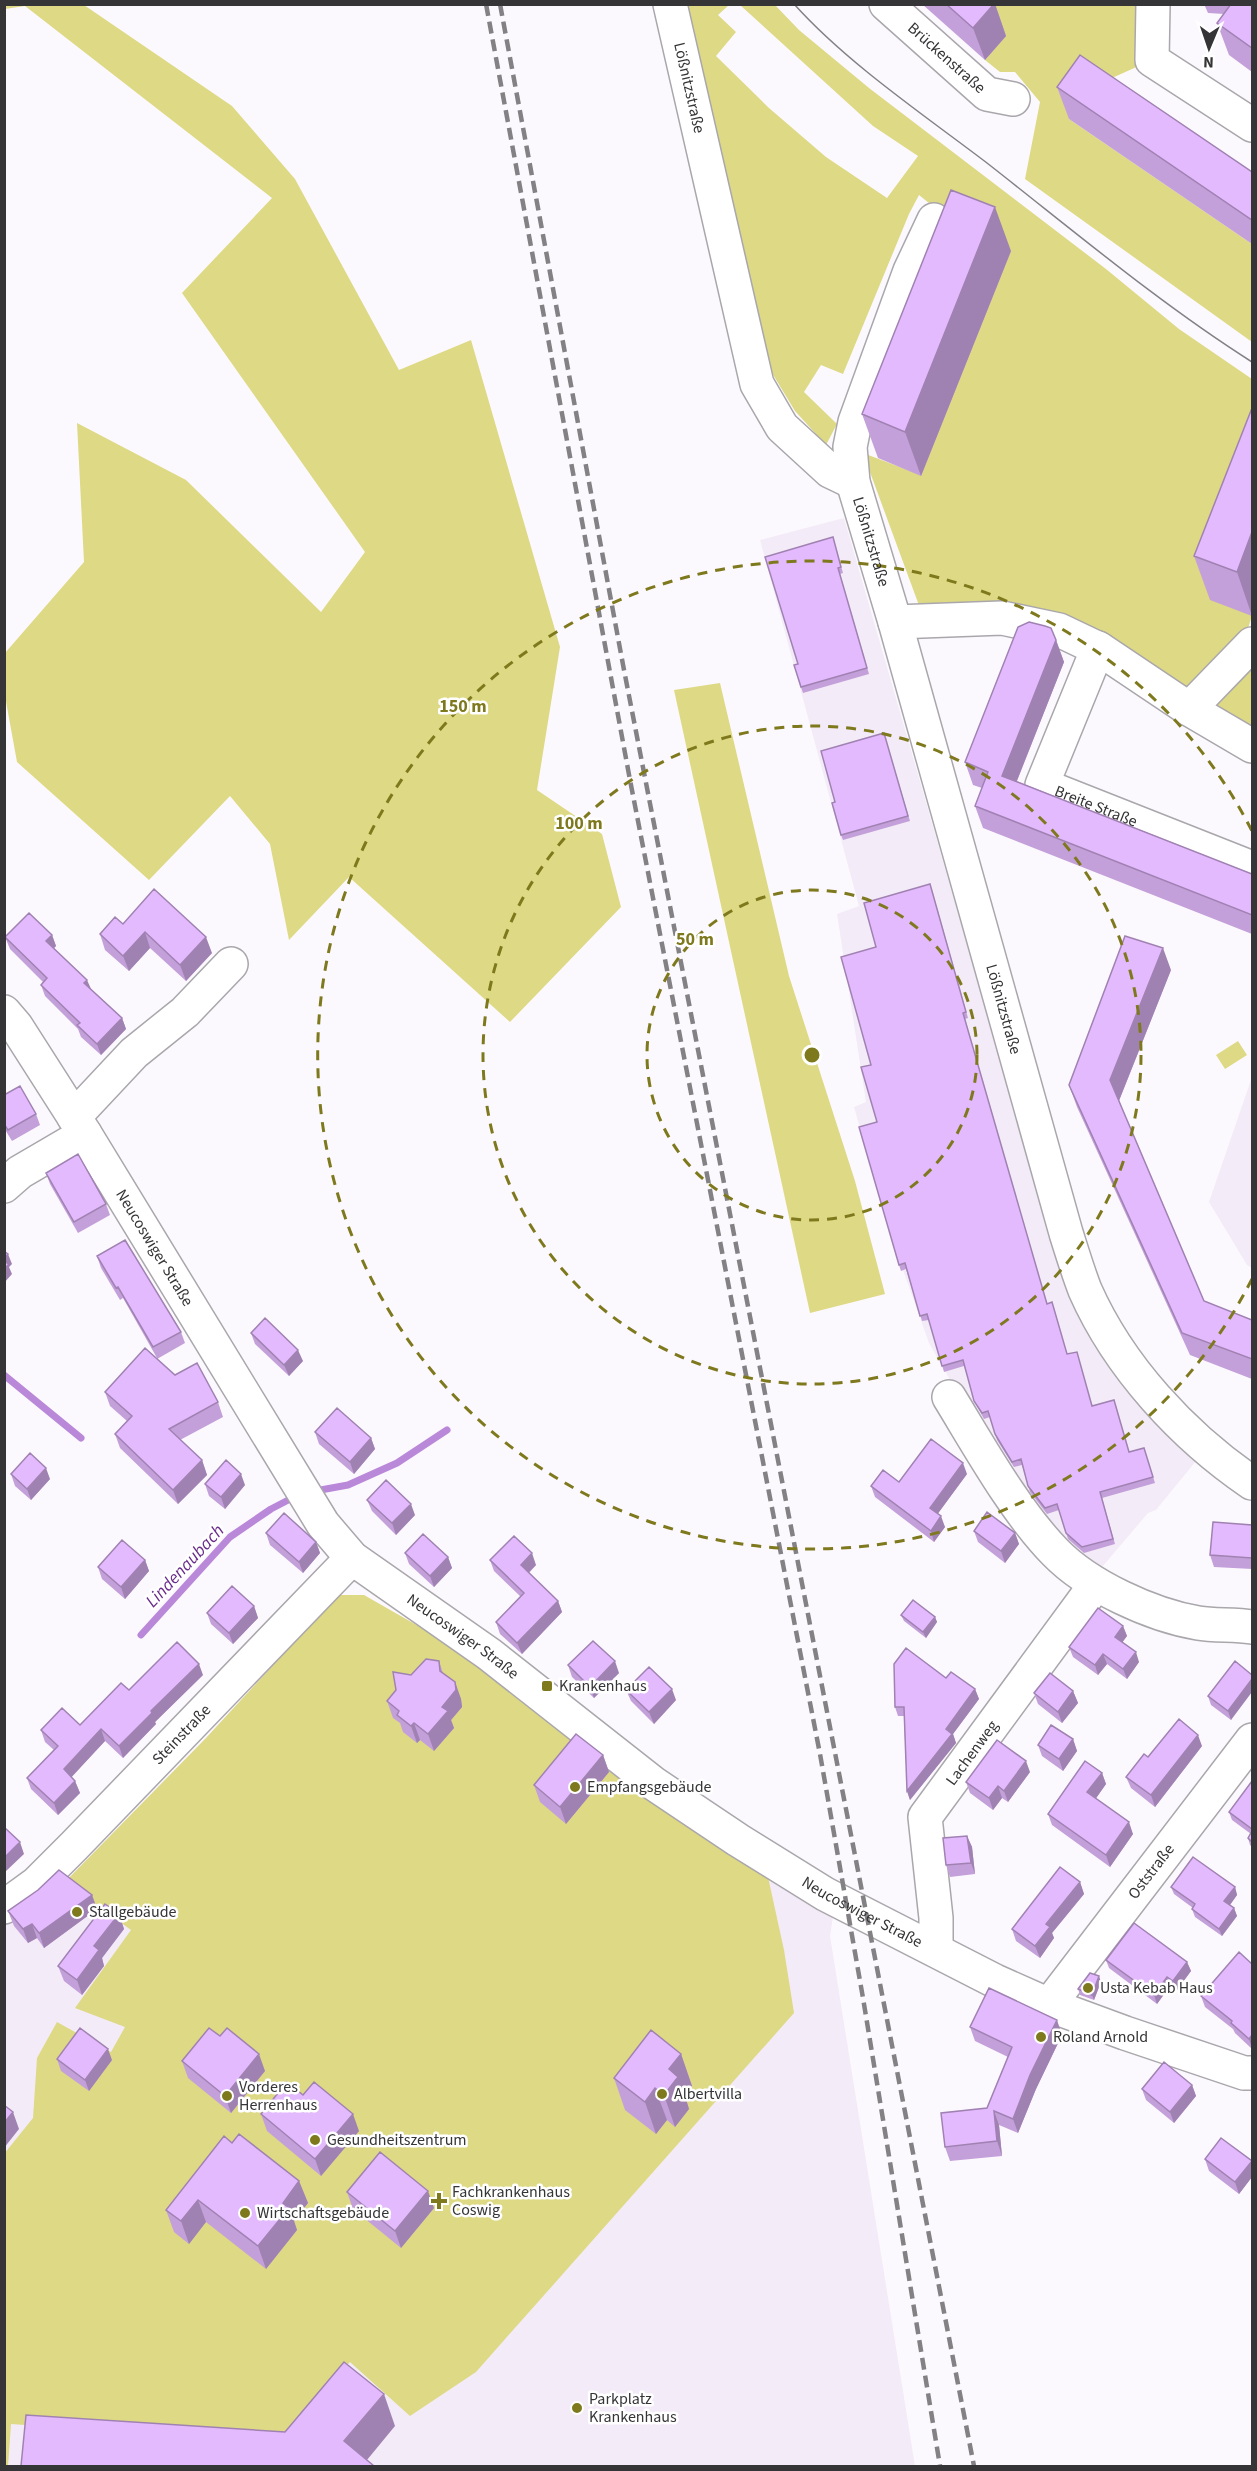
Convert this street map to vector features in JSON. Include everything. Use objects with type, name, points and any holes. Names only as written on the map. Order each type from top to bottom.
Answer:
[{"type":"street","name":"Lößnitzstraße","points":[[670,4],[757,384],[782,427],[830,471],[853,482]]},
{"type":"street","name":"Brückenstraße","points":[[886,4],[987,94],[1012,99]]},
{"type":"street","points":[[1153,4],[1152,60],[1252,125]]},
{"type":"street","name":"Lößnitzstraße","points":[[934,220],[910,272],[855,422],[850,447],[853,482],[895,622],[1063,1223],[1086,1292],[1120,1353],[1157,1400],[1202,1443],[1252,1483]]},
{"type":"street","points":[[895,622],[1002,618],[1059,630],[1098,648],[1189,710],[1252,746]]},
{"type":"street","points":[[1189,710],[1252,644]]},
{"type":"street","name":"Breite Straße","points":[[1098,648],[1042,785],[1252,868]]},
{"type":"street","points":[[4,1186],[80,1125],[134,1053],[185,1012],[231,964]]},
{"type":"street","name":"Neucoswiger Straße","points":[[4,1012],[16,1026],[80,1125],[323,1524],[352,1558],[489,1654],[653,1783],[825,1894],[995,1981],[1049,2005],[1125,2033],[1250,2074]]},
{"type":"street","points":[[949,1397],[1006,1486],[1054,1551],[1077,1571],[1126,1600],[1198,1623],[1252,1627]]},
{"type":"street","name":"Steinstraße","points":[[4,1907],[37,1883],[74,1846],[352,1558]]},
{"type":"street","name":"Lachenweg","points":[[936,1949],[936,1918],[925,1816],[1096,1584]]},
{"type":"street","name":"Oststraße","points":[[1049,2005],[1252,1740]]},
{"type":"shaded area","points":[[4,5],[84,5],[232,106],[295,179],[399,370],[471,340],[560,647],[537,790],[602,834],[621,907],[510,1022],[349,877],[289,940],[270,844],[230,796],[149,880],[17,762],[5,696],[5,653],[84,562],[77,423],[186,480],[321,612],[365,552],[182,293],[272,198],[25,6],[5,9]]},
{"type":"shaded area","points":[[681,5],[729,5],[718,15],[736,32],[716,56],[769,108],[826,157],[887,198],[918,156],[873,126],[740,5],[775,5],[799,30],[869,88],[1106,269],[1179,329],[1252,379],[1252,616],[1241,650],[1252,648],[1252,744],[1103,653],[924,619],[863,453],[921,475],[967,234],[919,195],[843,374],[821,365],[804,392],[837,424],[826,445],[795,411],[766,363]]},
{"type":"shaded area","points":[[971,5],[1153,5],[1152,60],[1092,87],[1069,119],[1252,244],[1252,342],[1025,179],[1040,102],[1015,72],[1000,72],[985,60],[1006,35]]},
{"type":"shaded area","points":[[844,518],[1035,1180],[1121,1378],[1196,1461],[1156,1510],[1148,1513],[1097,1573],[1072,1558],[986,1443],[929,1343],[888,1228],[854,1107],[866,1102],[837,914],[859,906],[760,540]]},
{"type":"shaded area","points":[[720,683],[789,976],[855,1181],[885,1294],[810,1313],[674,690]]},
{"type":"shaded area","points":[[1238,1041],[1247,1055],[1225,1069],[1216,1055]]},
{"type":"shaded area","points":[[1252,1077],[1252,1268],[1247,1265],[1209,1202]]},
{"type":"shaded area","name":"Fachkrankenhaus Coswig","points":[[338,1595],[364,1595],[484,1671],[653,1802],[834,1910],[830,1936],[915,2466],[5,2466],[4,1927],[65,1882],[206,1738]]},
{"type":"shaded area","name":"Fachkrankenhaus Coswig","points":[[338,1595],[364,1595],[434,1635],[653,1802],[768,1877],[784,1950],[794,2013],[476,2372],[410,2416],[350,2362],[277,2442],[11,2424],[8,2466],[5,2466],[4,2154],[33,2118],[37,2058],[57,2022],[111,2052],[125,2027],[75,2008],[131,1930],[65,1882],[206,1738]]},
{"type":"building","points":[[946,4],[994,4],[973,28]]},
{"type":"building","points":[[1231,4],[1252,4],[1252,48],[1217,23]]},
{"type":"building","points":[[1080,55],[1252,172],[1252,220],[1057,87]]},
{"type":"building","points":[[951,190],[995,207],[905,432],[862,414]]},
{"type":"building","points":[[1252,408],[1252,532],[1237,572],[1194,556]]},
{"type":"building","points":[[833,537],[841,567],[838,568],[867,668],[801,687],[794,665],[798,664],[765,557]]},
{"type":"building","points":[[1029,622],[1051,628],[1056,640],[1002,776],[1252,874],[1252,915],[975,806],[988,772],[965,762],[1018,627]]},
{"type":"building","points":[[884,733],[908,816],[841,835],[832,803],[835,802],[821,751]]},
{"type":"building","points":[[930,884],[966,1012],[963,1013],[1047,1304],[1052,1302],[1067,1354],[1077,1352],[1092,1406],[1114,1400],[1129,1452],[1144,1448],[1153,1477],[1100,1492],[1113,1539],[1082,1547],[1066,1533],[1057,1504],[1045,1508],[1028,1486],[1021,1459],[1012,1462],[995,1434],[988,1411],[982,1413],[974,1401],[963,1360],[942,1366],[927,1314],[920,1316],[905,1263],[899,1265],[859,1127],[877,1122],[861,1067],[871,1065],[841,957],[876,947],[864,903]]},
{"type":"building","points":[[154,889],[206,937],[180,965],[145,932],[123,956],[100,934],[115,917],[123,924]]},
{"type":"building","points":[[29,913],[52,935],[46,941],[87,980],[84,983],[122,1018],[97,1044],[77,1025],[80,1023],[41,985],[47,978],[5,937]]},
{"type":"building","points":[[1125,936],[1163,948],[1110,1080],[1204,1301],[1252,1320],[1252,1359],[1182,1333],[1069,1085]]},
{"type":"building","points":[[20,1086],[36,1114],[8,1130],[4,1124],[4,1095]]},
{"type":"building","points":[[78,1154],[106,1204],[74,1222],[46,1173]]},
{"type":"building","points":[[125,1240],[181,1332],[153,1347],[97,1256]]},
{"type":"building","points":[[265,1318],[298,1350],[284,1365],[251,1333]]},
{"type":"building","points":[[145,1348],[175,1375],[197,1363],[218,1402],[169,1429],[202,1460],[173,1490],[115,1434],[132,1416],[105,1392]]},
{"type":"building","points":[[337,1408],[371,1438],[350,1462],[315,1432]]},
{"type":"building","points":[[931,1439],[963,1463],[930,1508],[941,1516],[931,1531],[871,1486],[883,1470],[899,1482]]},
{"type":"building","points":[[30,1453],[46,1468],[27,1489],[11,1474]]},
{"type":"building","points":[[226,1460],[241,1474],[221,1497],[205,1484]]},
{"type":"building","points":[[386,1480],[411,1504],[392,1523],[367,1500]]},
{"type":"building","points":[[987,1512],[1015,1533],[1001,1551],[974,1531]]},
{"type":"building","points":[[284,1513],[316,1542],[299,1562],[266,1533]]},
{"type":"building","points":[[1213,1522],[1252,1525],[1252,1558],[1210,1555]]},
{"type":"building","points":[[423,1534],[448,1557],[430,1576],[405,1553]]},
{"type":"building","points":[[514,1536],[532,1553],[521,1565],[558,1601],[517,1643],[496,1622],[524,1593],[490,1560]]},
{"type":"building","points":[[122,1540],[145,1560],[121,1587],[98,1567]]},
{"type":"building","points":[[232,1586],[254,1606],[229,1633],[207,1613]]},
{"type":"building","points":[[913,1600],[935,1617],[923,1632],[901,1615]]},
{"type":"building","points":[[1098,1608],[1123,1626],[1115,1637],[1136,1652],[1123,1669],[1103,1654],[1095,1665],[1069,1647]]},
{"type":"building","points":[[593,1641],[615,1661],[590,1687],[568,1665]]},
{"type":"building","points":[[177,1642],[199,1664],[119,1746],[101,1729],[64,1769],[75,1781],[54,1803],[27,1778],[58,1746],[41,1730],[62,1708],[80,1725],[121,1683],[129,1690]]},
{"type":"building","points":[[906,1648],[946,1678],[951,1672],[975,1689],[946,1729],[952,1734],[907,1791],[904,1707],[895,1707],[894,1664]]},
{"type":"building","points":[[426,1659],[439,1661],[440,1671],[455,1682],[456,1690],[442,1707],[448,1711],[428,1734],[414,1723],[411,1726],[397,1715],[399,1711],[387,1701],[396,1690],[393,1672],[411,1675]]},
{"type":"building","points":[[1235,1661],[1252,1675],[1252,1679],[1228,1711],[1208,1696]]},
{"type":"building","points":[[649,1667],[672,1689],[649,1712],[626,1690]]},
{"type":"building","points":[[1050,1673],[1073,1691],[1058,1712],[1034,1693]]},
{"type":"building","points":[[1179,1719],[1198,1735],[1151,1795],[1126,1777],[1144,1754],[1148,1757]]},
{"type":"building","points":[[1051,1725],[1073,1739],[1059,1759],[1038,1745]]},
{"type":"building","points":[[576,1734],[603,1755],[560,1807],[534,1785]]},
{"type":"building","points":[[997,1740],[1026,1761],[1004,1791],[998,1786],[989,1798],[966,1782]]},
{"type":"building","points":[[1085,1761],[1102,1773],[1087,1792],[1129,1822],[1106,1855],[1048,1814]]},
{"type":"building","points":[[1252,1781],[1252,1829],[1229,1812]]},
{"type":"building","points":[[4,1827],[20,1842],[4,1858]]},
{"type":"building","points":[[967,1836],[971,1863],[946,1865],[943,1838]]},
{"type":"building","points":[[1193,1857],[1235,1887],[1224,1901],[1234,1908],[1219,1929],[1192,1909],[1195,1904],[1171,1887]]},
{"type":"building","points":[[1060,1867],[1080,1882],[1046,1924],[1050,1927],[1035,1946],[1012,1929]]},
{"type":"building","points":[[59,1870],[92,1895],[39,1933],[32,1924],[23,1929],[8,1911],[38,1890]]},
{"type":"building","points":[[105,1904],[119,1914],[94,1946],[99,1950],[77,1980],[58,1966]]},
{"type":"building","points":[[1134,1923],[1187,1962],[1173,1981],[1167,1977],[1154,1995],[1106,1960]]},
{"type":"building","points":[[1239,1952],[1252,1964],[1252,2035],[1249,2039],[1231,2023],[1232,2021],[1201,1996]]},
{"type":"building","points":[[1090,1973],[1099,1976],[1092,1995],[1078,1989]]},
{"type":"building","points":[[989,1988],[1057,2020],[1030,2075],[1013,2119],[994,2111],[997,2141],[945,2147],[941,2113],[987,2108],[1012,2047],[970,2027]]},
{"type":"building","points":[[80,2028],[108,2049],[85,2080],[57,2059]]},
{"type":"building","points":[[209,2028],[220,2036],[227,2028],[259,2054],[225,2096],[182,2061]]},
{"type":"building","points":[[651,2030],[681,2054],[669,2069],[678,2077],[664,2095],[655,2088],[645,2102],[614,2078]]},
{"type":"building","points":[[1164,2062],[1192,2085],[1170,2112],[1142,2089]]},
{"type":"building","points":[[287,2082],[303,2095],[314,2082],[353,2114],[315,2159],[261,2114]]},
{"type":"building","points":[[4,2105],[13,2112],[4,2123]]},
{"type":"building","name":"Wirtschaftsgebäude","points":[[239,2134],[299,2181],[283,2203],[289,2208],[258,2246],[198,2200],[181,2221],[166,2210],[224,2136],[232,2143]]},
{"type":"building","points":[[1221,2138],[1252,2161],[1235,2182],[1205,2159]]},
{"type":"building","points":[[380,2152],[428,2191],[395,2231],[347,2192]]},
{"type":"building","points":[[344,2362],[384,2394],[344,2441],[374,2466],[21,2466],[26,2415],[285,2432]]},
{"type":"waterway","points":[[4,1375],[81,1438]]},
{"type":"waterway","name":"Lindenaubach","points":[[315,1491],[348,1485],[397,1463],[447,1430]]},
{"type":"waterway","name":"Lindenaubach","points":[[141,1635],[230,1537],[271,1509],[296,1496]]},
{"type":"tram line","points":[[794,4],[838,47],[887,88],[1150,291],[1252,362]]},
{"type":"railway","points":[[486,4],[630,780],[820,1754],[863,1998],[940,2466]]},
{"type":"railway","points":[[500,4],[624,670],[974,2466]]},
{"type":"place","name":"Krankenhaus","points":[[547,1686]]},
{"type":"place","name":"Empfangsgebäude","points":[[575,1787]]},
{"type":"place","name":"Stallgebäude","points":[[77,1912]]},
{"type":"place","name":"Usta Kebab Haus","points":[[1088,1988]]},
{"type":"place","name":"Roland Arnold","points":[[1041,2037]]},
{"type":"place","name":"Albertvilla","points":[[662,2094]]},
{"type":"place","name":"Vorderes Herrenhaus","points":[[227,2096]]},
{"type":"place","name":"Gesundheitszentrum","points":[[315,2140]]},
{"type":"place","name":"Fachkrankenhaus Coswig","points":[[439,2201]]},
{"type":"place","name":"Wirtschaftsgebäude","points":[[245,2213]]},
{"type":"place","name":"Parkplatz Krankenhaus","points":[[577,2408]]}]
